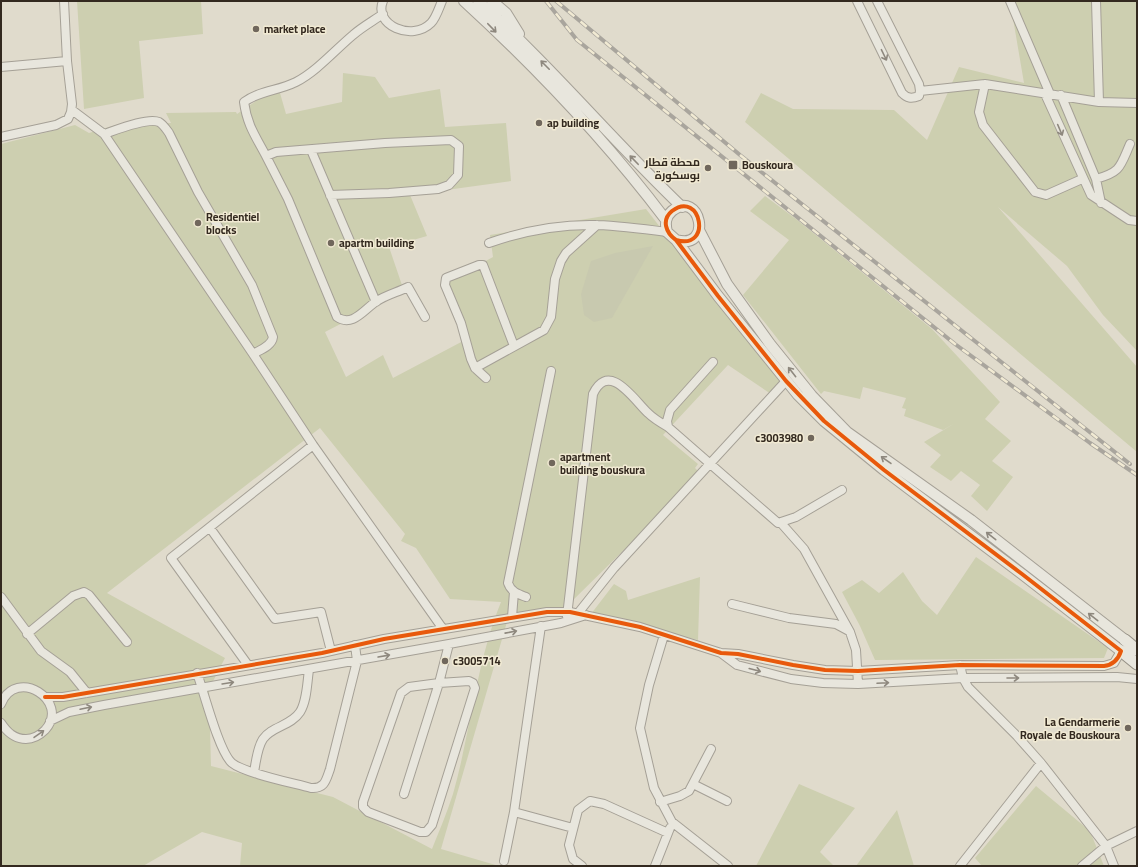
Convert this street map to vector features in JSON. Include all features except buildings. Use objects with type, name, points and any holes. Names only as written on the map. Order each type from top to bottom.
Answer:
[{"type":"main road","points":[[1124,640],[1137,638]]},
{"type":"main road","points":[[1124,640],[1137,650]]},
{"type":"main road","points":[[1121,652],[1137,664]]},
{"type":"street","points":[[1,137],[60,123],[68,119],[72,110],[67,61],[64,1]]},
{"type":"street","points":[[383,1],[381,6],[385,20],[395,28],[412,32],[426,28],[432,22],[442,1]]},
{"type":"street","points":[[464,1],[538,74],[630,174],[666,220],[667,232]]},
{"type":"street","points":[[478,1],[526,46],[635,162],[682,207],[691,209],[697,214],[700,220],[699,230],[693,238],[686,241],[676,240]]},
{"type":"street","points":[[492,1],[506,13],[526,46]]},
{"type":"street","points":[[857,1],[902,93],[906,97],[913,99],[919,96],[919,84],[877,1]]},
{"type":"street","points":[[1010,1],[1082,179],[1090,195],[1132,222],[1137,221]]},
{"type":"street","points":[[1096,1],[1099,102]]},
{"type":"street","points":[[383,14],[352,35],[321,64],[295,82],[270,89],[244,102],[246,114],[256,142],[266,156],[288,199],[337,317],[344,320],[355,318],[376,302],[408,287],[425,317]]},
{"type":"street","points":[[1,67],[67,61]]},
{"type":"street","points":[[920,91],[985,84],[1099,102],[1137,103]]},
{"type":"street","points":[[985,84],[979,112],[983,125],[1035,192],[1046,195],[1082,179]]},
{"type":"street","points":[[1061,95],[1096,179],[1101,203]]},
{"type":"street","points":[[72,110],[104,134],[239,331],[252,354],[313,445],[443,629]]},
{"type":"street","points":[[104,134],[139,123],[155,121],[159,122],[170,133],[198,192],[252,285],[272,334],[271,342],[252,354]]},
{"type":"street","points":[[266,156],[276,152],[385,143],[451,140],[459,146],[458,175],[449,185],[438,189],[410,192],[330,195]]},
{"type":"street","points":[[1096,179],[1115,173],[1119,169],[1130,144]]},
{"type":"street","points":[[311,150],[376,302]]},
{"type":"street","points":[[666,220],[670,213],[682,207]]},
{"type":"street","points":[[475,368],[536,335],[547,327],[555,279],[561,261],[566,253],[597,225]]},
{"type":"street","points":[[50,721],[69,712],[309,670],[449,644],[586,616],[640,627],[721,653],[738,654],[809,668],[858,671],[960,665],[1104,666],[1114,663],[1121,652],[1022,574],[854,447],[824,421],[786,380],[718,296],[676,240],[667,232],[597,225],[574,226],[530,231],[489,243]]},
{"type":"street","points":[[699,230],[727,284],[770,344],[812,396],[847,432],[971,520],[1124,640]]},
{"type":"street","points":[[486,378],[475,368],[461,323],[445,285],[446,278],[481,264],[483,265],[514,346]]},
{"type":"street","points":[[668,427],[667,421],[670,410],[713,362]]},
{"type":"street","points":[[526,597],[514,592],[508,583],[551,371]]},
{"type":"street","points":[[573,618],[614,568],[786,380]]},
{"type":"street","points":[[566,612],[593,394],[596,388],[606,382],[614,381],[621,385],[649,414],[668,427],[672,432],[711,463],[774,520],[782,523],[804,549],[850,632],[856,650],[858,684]]},
{"type":"street","points":[[248,665],[171,558],[313,445]]},
{"type":"street","points":[[782,523],[796,517],[842,490]]},
{"type":"street","points":[[210,528],[275,619],[321,612],[331,651]]},
{"type":"street","points":[[27,634],[73,596],[79,592],[84,592],[89,594],[127,642]]},
{"type":"street","points":[[512,617],[514,592]]},
{"type":"street","points":[[1,597],[27,634],[41,650],[70,672],[87,693]]},
{"type":"street","points":[[732,604],[789,618],[836,624],[850,632]]},
{"type":"street","points":[[45,697],[63,697],[87,693],[331,651],[355,645],[512,617],[566,612],[573,618]]},
{"type":"street","points":[[504,861],[514,812],[541,626]]},
{"type":"street","points":[[664,635],[648,685],[640,728],[654,788],[660,802],[672,822],[728,866]]},
{"type":"street","points":[[404,794],[439,683],[449,644]]},
{"type":"street","points":[[197,673],[228,759],[235,765],[254,772],[311,788],[322,787],[330,769],[357,661],[355,645]]},
{"type":"street","points":[[721,653],[737,665],[791,679],[823,683],[858,684],[963,678],[1117,677],[1137,679]]},
{"type":"street","points":[[1114,663],[1117,677]]},
{"type":"street","points":[[960,665],[963,678],[971,691],[1018,736],[1041,763],[1106,846],[1114,866]]},
{"type":"street","points":[[254,772],[262,740],[271,731],[293,720],[304,704],[309,670]]},
{"type":"street","points":[[469,681],[474,683],[475,688],[432,825],[429,830],[424,832],[368,812],[363,807],[363,802],[401,693],[410,687],[439,683],[469,681]]},
{"type":"street","points":[[1,704],[6,696],[18,688],[32,688],[45,697],[51,712],[50,721],[42,733],[26,739],[18,738],[2,727]]},
{"type":"street","points":[[660,802],[685,794],[693,784],[711,749]]},
{"type":"street","points":[[960,866],[1041,763]]},
{"type":"street","points":[[693,784],[727,801]]},
{"type":"street","points":[[582,866],[573,860],[569,850],[573,828],[581,807],[590,801],[596,801],[668,833]]},
{"type":"street","points":[[514,812],[573,828]]},
{"type":"street","points":[[655,866],[672,822]]},
{"type":"street","points":[[1082,866],[1106,846],[1137,831]]},
{"type":"green space","points":[[77,1],[201,1],[203,34],[139,41],[144,98],[84,109]]},
{"type":"green space","points":[[1010,1],[1137,1],[1137,351],[1103,315],[1067,266],[998,207],[1137,367],[1137,452],[745,122],[761,93],[793,109],[894,110],[927,140],[959,67],[1024,83]]},
{"type":"green space","points":[[343,73],[375,77],[389,98],[440,89],[445,127],[506,123],[511,181],[410,195],[427,236],[389,247],[404,291],[325,332],[346,377],[383,355],[393,378],[465,340],[444,284],[493,257],[490,235],[646,209],[781,383],[771,394],[728,365],[663,435],[698,464],[695,468],[701,474],[566,607],[509,615],[441,849],[499,866],[240,866],[242,843],[202,832],[143,866],[1,866],[1,144],[75,125],[89,133],[116,125],[171,123],[166,113],[236,112],[237,114],[278,86],[286,114],[342,102]],"holes":[[[320,428],[405,534],[401,541],[416,548],[450,599],[501,602],[485,649],[465,746],[453,794],[432,849],[333,797],[211,766],[209,689],[225,658],[107,593]]]},
{"type":"green space","points":[[765,196],[796,219],[932,329],[1000,402],[985,419],[1011,441],[992,461],[1013,477],[987,511],[971,496],[980,485],[961,471],[951,481],[930,467],[941,455],[924,442],[955,423],[943,430],[904,416],[906,409],[902,408],[906,398],[863,387],[860,399],[824,391],[821,394],[743,295],[789,240],[750,211]]},
{"type":"green space","points":[[653,246],[612,318],[594,322],[584,315],[581,294],[591,261],[615,253]]},
{"type":"green space","points":[[976,557],[1108,648],[1104,658],[875,660],[860,626],[842,592],[862,580],[879,593],[903,572],[922,601],[937,615]]},
{"type":"green space","points":[[700,577],[698,640],[591,614],[614,584],[626,591],[628,600]]},
{"type":"green space","points":[[799,784],[855,808],[820,852],[834,866],[756,866]]},
{"type":"green space","points":[[1036,786],[1090,831],[1104,866],[982,866],[975,858]]},
{"type":"green space","points":[[897,810],[914,866],[856,866]]},
{"type":"railway","points":[[546,1],[577,40],[955,344],[1090,443],[1137,475]]},
{"type":"railway","points":[[556,1],[740,155],[1130,464]]},
{"type":"cycle path","points":[[45,697],[63,697],[322,653],[384,639],[547,612],[570,612],[640,627],[721,653],[738,654],[825,670],[858,671],[960,665],[1104,666],[1115,662],[1121,651],[884,470],[824,421],[786,381],[667,230],[667,218],[672,211],[682,206],[690,208],[696,213],[699,221],[699,230],[695,237],[688,241],[676,240]]},
{"type":"place","name":"market place","points":[[256,29]]},
{"type":"place","name":"ap building","points":[[539,123]]},
{"type":"place","name":"Bouskoura","points":[[733,165]]},
{"type":"place","name":"محطة قطار بوسكورة","points":[[708,168]]},
{"type":"place","name":"Residentiel blocks","points":[[198,223]]},
{"type":"place","name":"apartm building","points":[[331,243]]},
{"type":"place","name":"c3003980","points":[[811,438]]},
{"type":"place","name":"apartment building bouskura","points":[[552,463]]},
{"type":"place","name":"c3005714","points":[[445,661]]},
{"type":"place","name":"La Gendarmerie Royale de Bouskoura","points":[[1128,728]]}]
